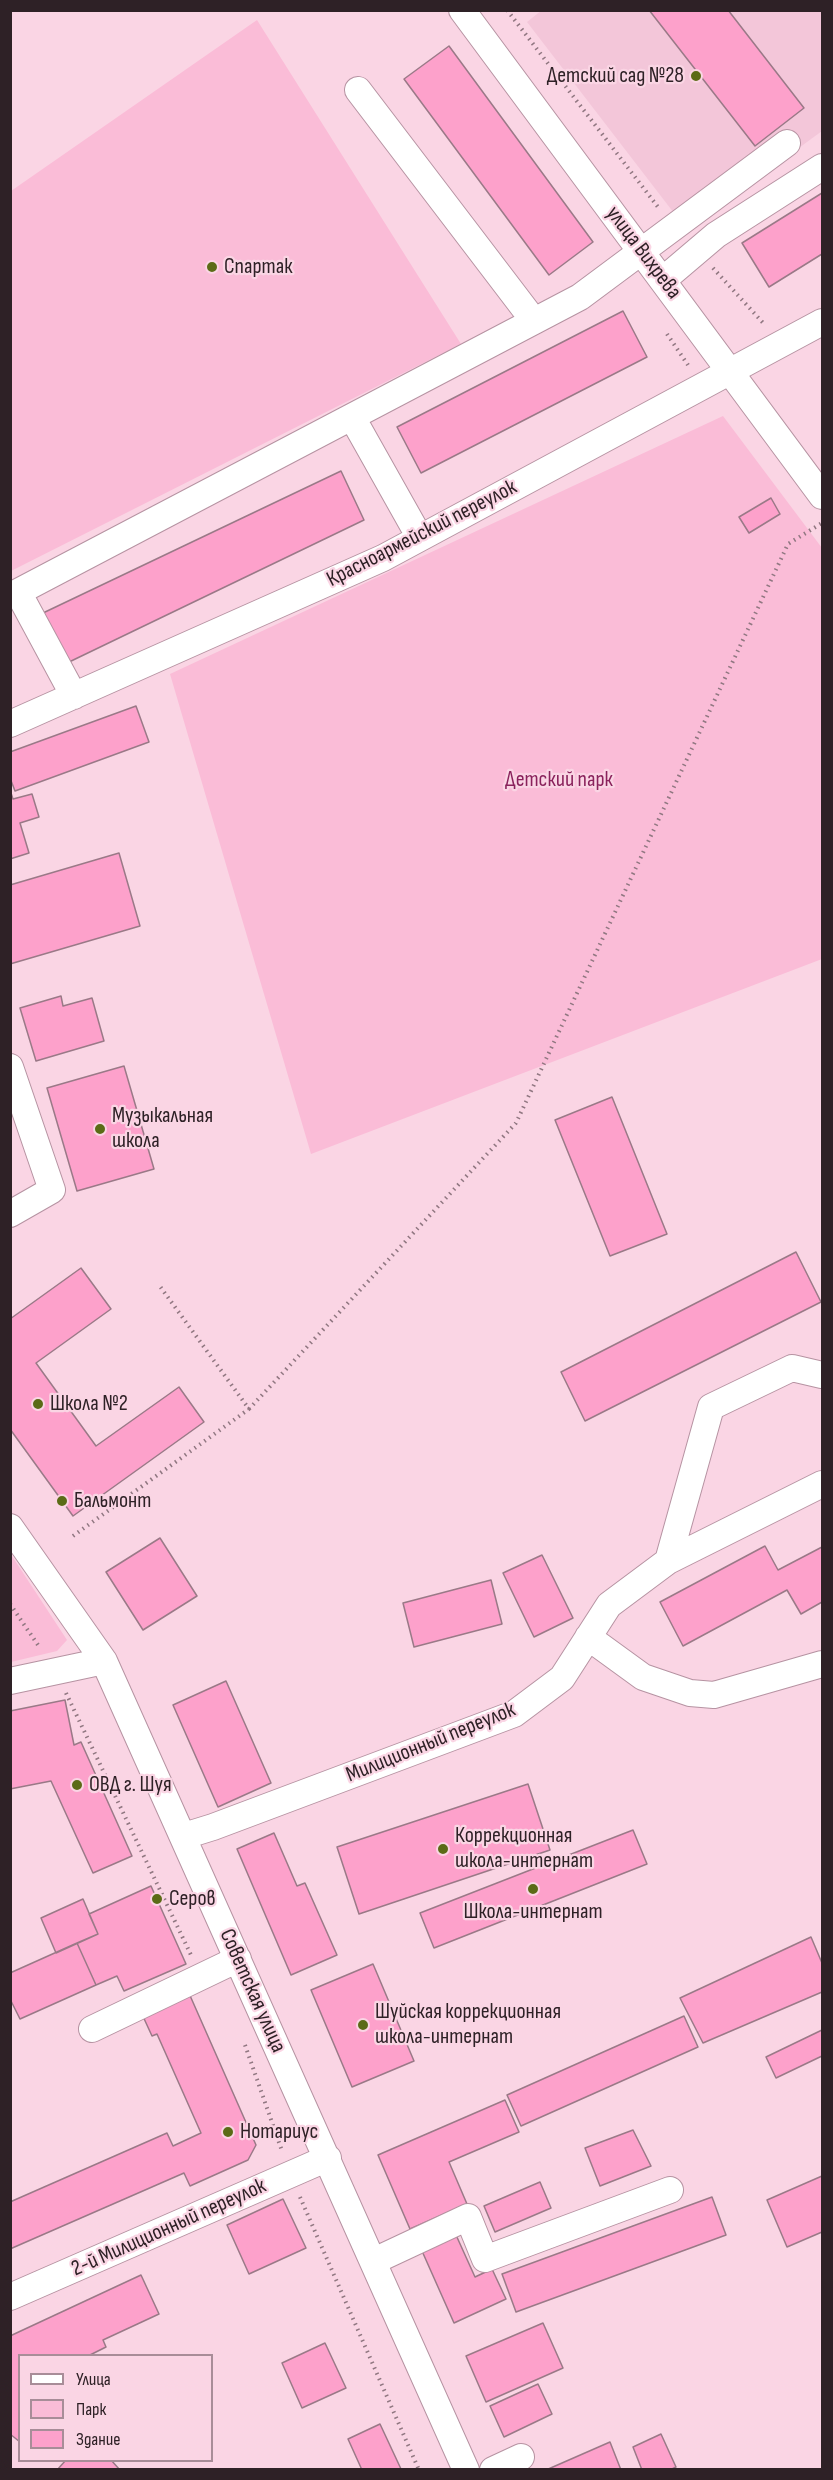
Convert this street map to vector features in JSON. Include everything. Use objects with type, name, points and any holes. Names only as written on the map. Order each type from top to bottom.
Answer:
[{"type":"street","name":"улица Вихрева","points":[[462,10],[731,370],[822,496]]},
{"type":"street","points":[[358,90],[534,321]]},
{"type":"street","points":[[74,696],[18,592],[580,297],[787,142]]},
{"type":"street","points":[[663,280],[716,235],[822,167]]},
{"type":"street","name":"Красноармейский переулок","points":[[10,724],[383,558],[822,322]]},
{"type":"street","points":[[352,417],[420,538]]},
{"type":"street","points":[[10,1067],[52,1190],[10,1214]]},
{"type":"street","points":[[668,1561],[711,1407],[792,1368],[822,1375]]},
{"type":"street","name":"Милиционный переулок","points":[[184,1836],[514,1714],[562,1678],[609,1605],[668,1561],[822,1484]]},
{"type":"street","name":"Советская улица","points":[[10,1527],[104,1661],[184,1836],[228,1964],[328,2158],[466,2469]]},
{"type":"street","points":[[588,1638],[643,1677],[690,1693],[714,1695],[822,1664]]},
{"type":"street","points":[[10,1681],[104,1661]]},
{"type":"street","points":[[92,2029],[228,1964]]},
{"type":"street","name":"2-й Милиционный переулок","points":[[10,2297],[328,2158]]},
{"type":"street","points":[[374,2261],[468,2217],[485,2259],[670,2190]]},
{"type":"street","points":[[492,2469],[521,2457]]},
{"type":"path","points":[[507,10],[673,227]]},
{"type":"path","points":[[697,251],[782,344]]},
{"type":"path","points":[[73,1536],[249,1409],[516,1123],[788,544],[822,523]]},
{"type":"path","points":[[159,1285],[249,1409]]},
{"type":"path","points":[[10,1604],[56,1672],[196,1966],[228,1964]]},
{"type":"path","points":[[241,2034],[290,2174],[419,2469]]},
{"type":"shaded area","name":"Детский сад №28","points":[[542,10],[822,11],[822,131],[687,230],[527,22]]},
{"type":"green space","name":"Спартак","points":[[257,20],[461,344],[11,571],[11,191]]},
{"type":"green space","name":"Детский парк","points":[[723,416],[822,548],[822,959],[311,1154],[170,674]]},
{"type":"green space","points":[[10,1553],[67,1640],[57,1651],[11,1662]]},
{"type":"building","points":[[649,10],[728,10],[804,108],[755,146]]},
{"type":"building","points":[[449,46],[593,242],[549,275],[404,79]]},
{"type":"building","points":[[822,193],[822,254],[769,287],[742,243]]},
{"type":"building","points":[[623,311],[647,357],[421,473],[397,427]]},
{"type":"building","points":[[341,471],[364,520],[67,663],[43,613]]},
{"type":"building","points":[[771,498],[780,514],[749,533],[739,517]]},
{"type":"building","points":[[136,706],[149,742],[15,791],[10,778],[10,752]]},
{"type":"building","points":[[10,790],[13,799],[32,794],[39,817],[20,823],[29,853],[10,859]]},
{"type":"building","points":[[119,853],[140,926],[10,964],[10,885]]},
{"type":"building","points":[[61,996],[63,1006],[92,998],[104,1041],[36,1061],[20,1008]]},
{"type":"building","name":"Музыкальная школа","points":[[124,1066],[154,1169],[77,1191],[47,1088]]},
{"type":"building","points":[[612,1097],[667,1234],[610,1256],[555,1120]]},
{"type":"building","points":[[796,1252],[821,1302],[585,1421],[561,1372]]},
{"type":"building","name":"Школа №2","points":[[81,1268],[111,1309],[36,1363],[96,1446],[179,1387],[204,1422],[73,1516],[10,1429],[10,1319]]},
{"type":"building","points":[[160,1538],[197,1596],[143,1630],[106,1572]]},
{"type":"building","points":[[765,1546],[778,1570],[822,1547],[822,1602],[801,1614],[787,1590],[683,1646],[660,1602]]},
{"type":"building","points":[[542,1555],[573,1618],[534,1637],[503,1573]]},
{"type":"building","points":[[491,1580],[502,1624],[414,1647],[403,1603]]},
{"type":"building","points":[[226,1681],[271,1783],[218,1807],[173,1705]]},
{"type":"building","name":"ОВД г. Шуя","points":[[65,1700],[74,1745],[81,1742],[132,1856],[93,1873],[51,1781],[10,1789],[10,1711]]},
{"type":"building","name":"Коррекционная школа-интернат","points":[[528,1784],[550,1850],[359,1914],[337,1847]]},
{"type":"building","name":"Школа-интернат","points":[[633,1830],[647,1864],[434,1948],[420,1913]]},
{"type":"building","points":[[274,1833],[297,1886],[305,1883],[337,1955],[291,1975],[237,1849]]},
{"type":"building","points":[[151,1886],[186,1964],[124,1991],[117,1976],[96,1985],[77,1943],[98,1934],[89,1914]]},
{"type":"building","points":[[83,1899],[98,1934],[56,1953],[41,1918]]},
{"type":"building","points":[[811,1937],[822,1963],[822,1992],[703,2043],[680,1998]]},
{"type":"building","points":[[77,1943],[96,1985],[20,2019],[10,1999],[10,1973]]},
{"type":"building","name":"Шуйская коррекционная школа-интернат","points":[[373,1964],[414,2061],[352,2087],[311,1990]]},
{"type":"building","points":[[188,1991],[256,2145],[248,2160],[190,2186],[184,2173],[10,2249],[10,2202],[167,2133],[173,2146],[201,2133],[157,2034],[152,2036],[141,2012]]},
{"type":"building","points":[[684,2016],[698,2047],[521,2126],[507,2095]]},
{"type":"building","points":[[822,2030],[822,2056],[776,2078],[766,2057]]},
{"type":"building","points":[[505,2100],[519,2132],[449,2162],[467,2204],[410,2229],[378,2155]]},
{"type":"building","points":[[633,2130],[651,2166],[600,2186],[585,2148]]},
{"type":"building","points":[[822,2176],[822,2232],[787,2247],[767,2200]]},
{"type":"building","points":[[540,2182],[551,2208],[495,2232],[484,2206]]},
{"type":"building","points":[[712,2197],[726,2235],[516,2312],[502,2274]]},
{"type":"building","points":[[283,2199],[306,2248],[249,2274],[227,2225]]},
{"type":"building","points":[[456,2235],[475,2277],[492,2269],[506,2299],[454,2323],[422,2251]]},
{"type":"building","points":[[141,2275],[159,2314],[103,2340],[106,2347],[92,2354],[18,2354],[18,2440],[10,2434],[10,2336]]},
{"type":"building","points":[[543,2323],[563,2368],[486,2402],[466,2356]]},
{"type":"building","points":[[325,2343],[346,2388],[302,2408],[282,2363]]},
{"type":"building","points":[[538,2384],[552,2414],[504,2437],[490,2406]]},
{"type":"building","points":[[380,2424],[401,2469],[362,2470],[348,2439]]},
{"type":"building","points":[[661,2434],[676,2467],[670,2470],[642,2470],[633,2447]]},
{"type":"building","points":[[610,2442],[621,2470],[546,2470]]},
{"type":"building","points":[[64,2462],[113,2462],[120,2470],[57,2470]]},
{"type":"place","name":"Детский сад №28","points":[[696,76]]},
{"type":"place","name":"Спартак","points":[[212,267]]},
{"type":"place","name":"Музыкальная школа","points":[[100,1129]]},
{"type":"place","name":"Школа №2","points":[[38,1404]]},
{"type":"place","name":"Бальмонт","points":[[62,1501]]},
{"type":"place","name":"ОВД г. Шуя","points":[[77,1785]]},
{"type":"place","name":"Коррекционная школа-интернат","points":[[443,1849]]},
{"type":"place","name":"Школа-интернат","points":[[533,1889]]},
{"type":"place","name":"Серов","points":[[157,1899]]},
{"type":"place","name":"Шуйская коррекционная школа-интернат","points":[[363,2025]]},
{"type":"place","name":"Нотариус","points":[[228,2132]]}]
